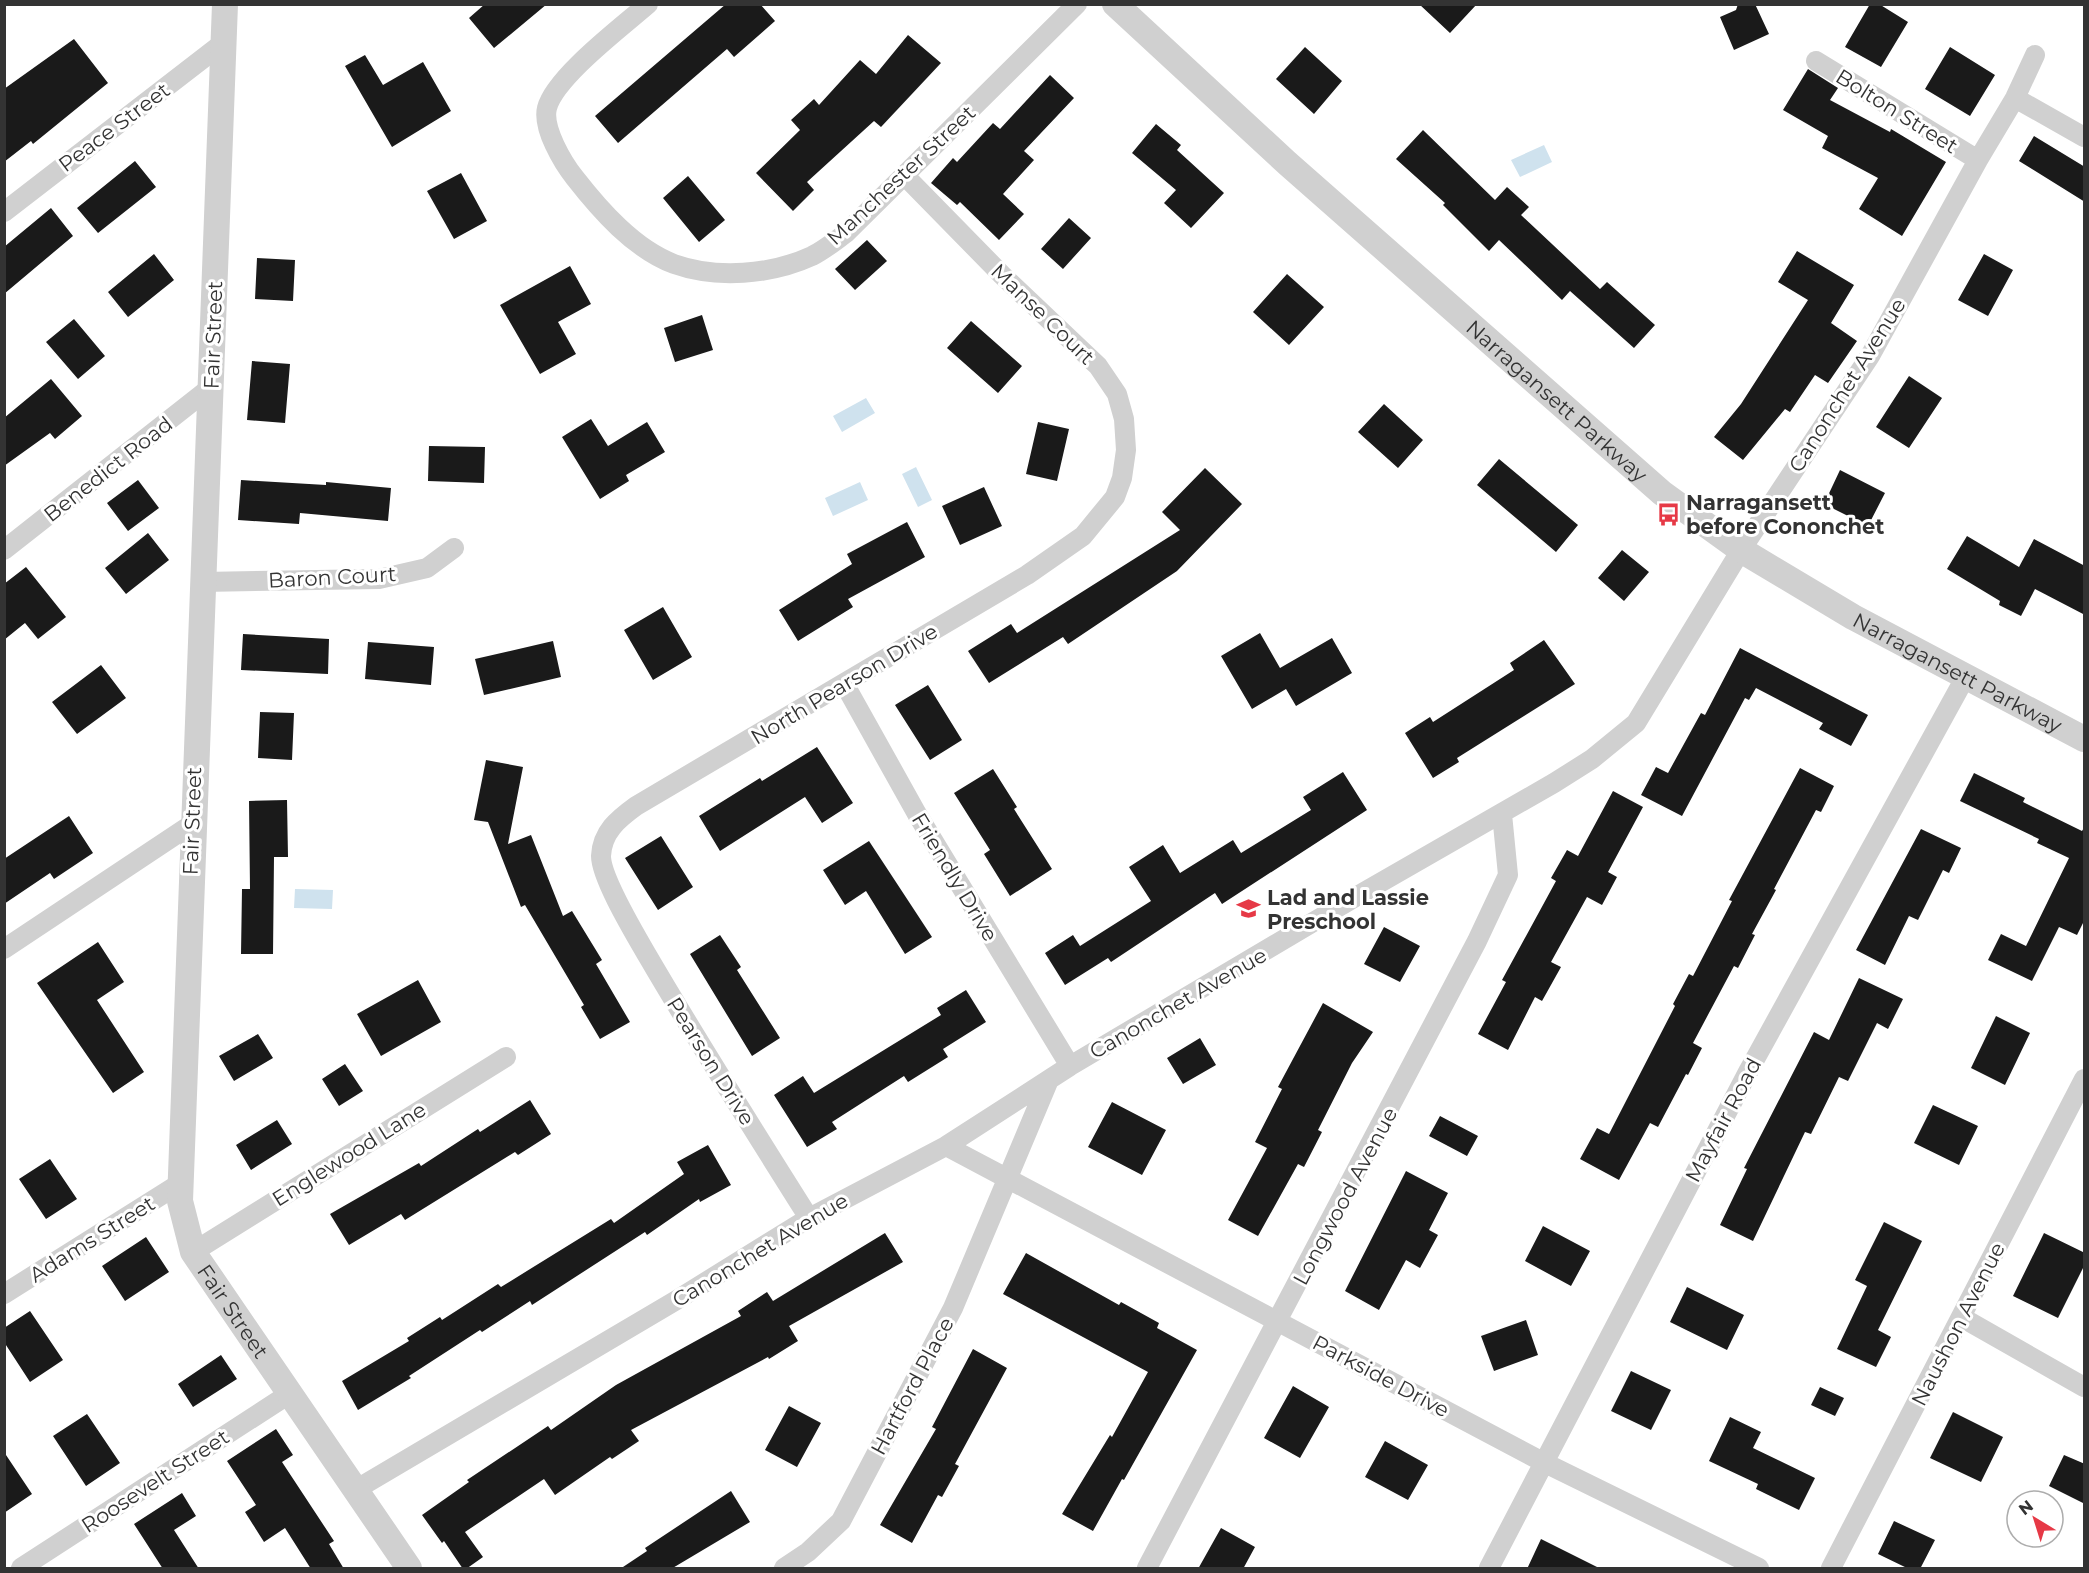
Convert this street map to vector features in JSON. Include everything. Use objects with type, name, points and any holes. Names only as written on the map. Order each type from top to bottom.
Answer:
[{"type":"street","name":"Fair Street","points":[[225,4],[192,825],[180,1201],[193,1252],[409,1569]]},
{"type":"street","name":"Manchester Street","points":[[648,4],[580,63],[560,85],[546,109],[550,134],[565,165],[596,205],[638,242],[674,264],[726,274],[776,268],[813,256],[846,233],[1077,4]]},
{"type":"street","name":"Narragansett Parkway","points":[[1115,4],[1287,164],[1653,486],[1741,550],[1853,617],[2085,739]]},
{"type":"street","name":"Peace Street","points":[[4,212],[223,43]]},
{"type":"street","name":"Canonchet Avenue","points":[[355,1490],[675,1301],[809,1218],[946,1146],[1070,1066],[1502,814],[1592,759],[1636,723],[1741,550],[1870,356],[1978,160],[2015,99],[2036,55]]},
{"type":"street","name":"Bolton Street","points":[[1816,61],[1978,160]]},
{"type":"street","points":[[2015,99],[2085,137]]},
{"type":"street","name":"Manse Court","points":[[905,176],[1002,275],[1098,366],[1117,394],[1124,419],[1126,450],[1122,478]]},
{"type":"street","name":"Benedict Road","points":[[4,550],[211,387]]},
{"type":"street","name":"North Pearson Drive","points":[[618,900],[601,858],[604,838],[620,818],[1027,575],[1083,537],[1115,497],[1122,478]]},
{"type":"street","name":"Baron Court","points":[[202,582],[379,579],[427,568],[454,548]]},
{"type":"street","name":"Mayfair Road","points":[[1489,1569],[1749,1070],[1966,676]]},
{"type":"street","name":"Friendly Drive","points":[[845,685],[923,824],[1070,1066]]},
{"type":"street","name":"Longwood Avenue","points":[[1147,1569],[1478,940],[1508,875],[1502,814]]},
{"type":"street","points":[[4,950],[192,825]]},
{"type":"street","name":"Pearson Drive","points":[[618,900],[698,1043],[809,1218]]},
{"type":"street","name":"Englewood Lane","points":[[193,1252],[506,1057]]},
{"type":"street","name":"Naushon Avenue","points":[[1832,1569],[2084,1080]]},
{"type":"street","name":"Hartford Place","points":[[784,1569],[808,1552],[841,1521],[953,1308],[1048,1082]]},
{"type":"street","points":[[946,1146],[1006,1178]]},
{"type":"street","name":"Parkside Drive","points":[[1006,1178],[1543,1462],[1759,1569]]},
{"type":"street","name":"Adams Street","points":[[4,1294],[179,1184]]},
{"type":"street","points":[[1961,1317],[2085,1387]]},
{"type":"street","name":"Roosevelt Street","points":[[21,1569],[289,1394]]},
{"type":"water","points":[[1544,145],[1552,162],[1520,177],[1511,160]]},
{"type":"water","points":[[866,398],[875,413],[842,432],[833,416]]},
{"type":"water","points":[[916,467],[932,500],[918,507],[902,474]]},
{"type":"water","points":[[860,482],[868,500],[833,516],[825,498]]},
{"type":"water","points":[[295,889],[333,890],[332,909],[294,908]]},
{"type":"building","points":[[485,4],[547,4],[494,48],[469,18]]},
{"type":"building","points":[[726,4],[760,4],[775,21],[734,57],[727,49],[618,143],[595,116]]},
{"type":"building","points":[[1419,4],[1477,4],[1450,33]]},
{"type":"building","points":[[1738,4],[1755,4],[1769,34],[1734,50],[1720,17],[1736,10]]},
{"type":"building","points":[[1870,4],[1879,4],[1908,22],[1881,67],[1845,47]]},
{"type":"building","points":[[908,35],[941,63],[881,127],[874,121],[807,182],[814,190],[793,211],[756,173],[800,130],[791,120],[814,99],[819,105],[860,60],[876,74]]},
{"type":"building","points":[[74,39],[108,83],[33,144],[31,141],[4,162],[4,89]]},
{"type":"building","points":[[1305,47],[1342,81],[1314,114],[1276,79]]},
{"type":"building","points":[[1950,47],[1995,75],[1970,116],[1925,89]]},
{"type":"building","points":[[365,55],[383,85],[423,62],[451,111],[392,147],[345,66]]},
{"type":"building","points":[[1808,69],[1838,88],[1830,100],[1890,132],[1891,129],[1946,162],[1902,236],[1859,209],[1878,178],[1822,148],[1828,136],[1783,110]]},
{"type":"building","points":[[1050,75],[1074,98],[1024,151],[1034,160],[1003,194],[1024,214],[999,240],[960,202],[957,205],[931,183],[953,158],[957,162],[993,123],[1000,129]]},
{"type":"building","points":[[1156,124],[1181,145],[1177,150],[1224,193],[1191,228],[1164,203],[1176,190],[1132,153]]},
{"type":"building","points":[[1423,130],[1495,200],[1507,187],[1529,207],[1521,215],[1600,289],[1607,282],[1655,325],[1634,348],[1570,291],[1562,300],[1499,240],[1489,251],[1443,205],[1445,203],[1396,159]]},
{"type":"building","points":[[2034,136],[2085,167],[2085,202],[2019,161]]},
{"type":"building","points":[[135,161],[156,187],[98,233],[77,208]]},
{"type":"building","points":[[461,173],[487,221],[454,239],[427,191]]},
{"type":"building","points":[[688,176],[725,220],[699,242],[663,198]]},
{"type":"building","points":[[51,208],[73,236],[4,294],[4,247]]},
{"type":"building","points":[[1069,218],[1091,238],[1063,269],[1041,249]]},
{"type":"building","points":[[867,240],[887,261],[855,290],[835,269]]},
{"type":"building","points":[[1797,251],[1854,285],[1831,323],[1857,341],[1828,383],[1815,375],[1790,412],[1785,409],[1743,460],[1714,437],[1741,404],[1808,300],[1778,282]]},
{"type":"building","points":[[154,254],[174,280],[128,317],[108,292]]},
{"type":"building","points":[[1984,254],[2013,270],[1988,316],[1958,300]]},
{"type":"building","points":[[257,258],[295,260],[293,301],[255,299]]},
{"type":"building","points":[[570,266],[591,304],[558,322],[576,354],[540,374],[500,305]]},
{"type":"building","points":[[1287,274],[1324,307],[1289,345],[1253,312]]},
{"type":"building","points":[[702,315],[713,350],[675,362],[664,328]]},
{"type":"building","points":[[74,319],[105,356],[78,379],[46,342]]},
{"type":"building","points":[[971,321],[1022,366],[998,393],[947,348]]},
{"type":"building","points":[[252,361],[290,364],[285,423],[247,420]]},
{"type":"building","points":[[1909,376],[1942,398],[1909,448],[1876,427]]},
{"type":"building","points":[[51,379],[82,416],[55,439],[50,433],[4,466],[4,418]]},
{"type":"building","points":[[1384,404],[1423,440],[1398,468],[1358,432]]},
{"type":"building","points":[[591,419],[608,446],[647,422],[665,452],[626,475],[629,481],[600,499],[562,437]]},
{"type":"building","points":[[1038,422],[1069,429],[1057,481],[1026,474]]},
{"type":"building","points":[[429,446],[485,447],[484,483],[428,481]]},
{"type":"building","points":[[1499,459],[1578,525],[1556,552],[1477,485]]},
{"type":"building","points":[[1205,468],[1242,504],[1177,571],[1068,644],[1063,637],[989,683],[968,651],[1011,624],[1017,633],[1180,530],[1162,512]]},
{"type":"building","points":[[1840,470],[1885,493],[1868,526],[1824,504]]},
{"type":"building","points":[[138,480],[159,508],[128,531],[107,503]]},
{"type":"building","points":[[241,480],[326,485],[326,482],[391,488],[388,521],[300,513],[299,524],[238,520]]},
{"type":"building","points":[[984,487],[1002,526],[960,545],[942,506]]},
{"type":"building","points":[[907,522],[925,557],[848,599],[853,607],[798,641],[779,610],[852,564],[847,554]]},
{"type":"building","points":[[148,533],[169,560],[126,594],[105,568]]},
{"type":"building","points":[[1967,536],[2019,567],[2034,539],[2085,566],[2085,615],[2035,589],[2021,616],[1999,605],[2000,601],[1947,569]]},
{"type":"building","points":[[1622,550],[1649,572],[1624,601],[1598,578]]},
{"type":"building","points":[[26,567],[66,617],[38,639],[25,623],[4,640],[4,584]]},
{"type":"building","points":[[663,607],[692,657],[653,680],[624,630]]},
{"type":"building","points":[[1260,633],[1280,668],[1332,638],[1352,673],[1296,706],[1286,689],[1252,709],[1221,656]]},
{"type":"building","points":[[243,634],[329,639],[328,674],[241,670]]},
{"type":"building","points":[[1544,640],[1575,684],[1457,758],[1459,762],[1433,778],[1405,733],[1430,717],[1433,722],[1514,670],[1510,663]]},
{"type":"building","points":[[553,641],[561,677],[484,695],[475,659]]},
{"type":"building","points":[[368,642],[434,647],[431,685],[365,679]]},
{"type":"building","points":[[1740,648],[1868,715],[1851,746],[1819,729],[1823,723],[1756,688],[1749,700],[1745,698],[1682,816],[1641,795],[1656,767],[1668,773],[1701,713],[1705,715]]},
{"type":"building","points":[[101,665],[126,698],[77,734],[52,702]]},
{"type":"building","points":[[928,685],[962,740],[930,760],[895,705]]},
{"type":"building","points":[[260,712],[294,713],[292,760],[258,758]]},
{"type":"building","points":[[817,747],[853,803],[822,823],[805,797],[720,851],[699,816],[760,778],[762,781]]},
{"type":"building","points":[[486,760],[523,767],[508,844],[531,835],[563,916],[572,911],[602,960],[596,964],[630,1022],[600,1039],[581,1007],[584,1005],[525,905],[521,907],[488,822],[474,820]]},
{"type":"building","points":[[1800,768],[1834,786],[1821,812],[1816,810],[1774,889],[1776,890],[1752,934],[1755,935],[1738,968],[1734,966],[1693,1043],[1702,1048],[1688,1075],[1686,1074],[1658,1127],[1650,1123],[1619,1180],[1580,1159],[1597,1128],[1609,1134],[1675,1006],[1673,1004],[1689,974],[1693,976],[1732,901],[1729,900]]},
{"type":"building","points":[[993,769],[1017,807],[1014,809],[1052,869],[1010,896],[984,854],[990,850],[954,793]]},
{"type":"building","points":[[1343,772],[1367,810],[1222,904],[1215,893],[1111,962],[1108,958],[1065,985],[1045,953],[1073,935],[1080,946],[1151,901],[1129,867],[1163,845],[1180,873],[1233,840],[1241,853],[1311,810],[1303,797]]},
{"type":"building","points":[[1974,773],[2025,798],[2023,802],[2082,831],[2085,826],[2085,919],[2077,935],[2059,927],[2032,981],[1988,960],[2001,934],[2026,946],[2069,858],[2037,843],[2039,839],[1960,801]]},
{"type":"building","points":[[1613,791],[1643,807],[1608,872],[1617,877],[1602,905],[1587,897],[1551,962],[1561,967],[1542,1001],[1535,997],[1508,1050],[1478,1034],[1506,982],[1502,980],[1556,881],[1551,878],[1567,850],[1578,856]]},
{"type":"building","points":[[287,800],[288,857],[274,857],[273,954],[241,954],[242,889],[250,889],[249,801]]},
{"type":"building","points":[[69,816],[93,853],[54,879],[50,873],[4,904],[4,859]]},
{"type":"building","points":[[1921,829],[1961,848],[1949,873],[1943,870],[1918,920],[1909,916],[1885,965],[1856,950]]},
{"type":"building","points":[[661,836],[693,887],[658,910],[625,858]]},
{"type":"building","points":[[869,841],[932,937],[905,954],[866,891],[845,905],[823,870]]},
{"type":"building","points":[[1384,927],[1420,946],[1400,982],[1364,964]]},
{"type":"building","points":[[720,935],[741,967],[737,970],[780,1038],[752,1056],[690,954]]},
{"type":"building","points":[[98,942],[124,982],[97,1000],[144,1072],[113,1093],[37,983]]},
{"type":"building","points":[[1859,978],[1903,999],[1888,1029],[1877,1023],[1848,1081],[1839,1077],[1811,1134],[1805,1132],[1753,1241],[1720,1225],[1747,1169],[1744,1168],[1814,1032],[1829,1040]]},
{"type":"building","points":[[418,980],[441,1022],[381,1056],[357,1014]]},
{"type":"building","points":[[966,990],[986,1022],[943,1049],[948,1057],[908,1082],[904,1076],[832,1122],[837,1129],[807,1147],[774,1095],[803,1076],[814,1093],[941,1015],[937,1008]]},
{"type":"building","points":[[1323,1003],[1373,1032],[1352,1063],[1318,1130],[1322,1132],[1304,1167],[1298,1164],[1258,1236],[1228,1220],[1267,1148],[1255,1142],[1282,1089],[1278,1087]]},
{"type":"building","points":[[1996,1016],[2030,1033],[2005,1085],[1971,1068]]},
{"type":"building","points":[[258,1034],[273,1058],[234,1081],[219,1056]]},
{"type":"building","points":[[1200,1038],[1216,1065],[1183,1084],[1167,1058]]},
{"type":"building","points":[[345,1064],[363,1091],[339,1106],[322,1079]]},
{"type":"building","points":[[530,1100],[551,1134],[518,1155],[515,1152],[405,1220],[401,1214],[349,1245],[330,1214],[419,1163],[421,1166],[478,1129],[480,1132]]},
{"type":"building","points":[[1112,1102],[1166,1130],[1142,1175],[1088,1147]]},
{"type":"building","points":[[1933,1105],[1978,1126],[1959,1165],[1914,1143]]},
{"type":"building","points":[[1440,1116],[1478,1136],[1467,1156],[1429,1136]]},
{"type":"building","points":[[277,1120],[292,1144],[251,1170],[236,1145]]},
{"type":"building","points":[[708,1145],[731,1185],[700,1202],[699,1199],[647,1235],[645,1232],[532,1305],[530,1301],[482,1332],[480,1330],[409,1376],[411,1378],[358,1410],[342,1381],[409,1341],[407,1338],[440,1317],[442,1320],[498,1284],[501,1287],[611,1219],[614,1223],[684,1174],[677,1162]]},
{"type":"building","points":[[50,1159],[77,1199],[46,1219],[19,1179]]},
{"type":"building","points":[[1406,1171],[1448,1193],[1429,1230],[1438,1235],[1420,1268],[1406,1260],[1379,1310],[1345,1291]]},
{"type":"building","points":[[1884,1222],[1922,1241],[1878,1330],[1891,1337],[1876,1367],[1837,1349],[1867,1286],[1855,1280]]},
{"type":"building","points":[[1543,1226],[1590,1251],[1571,1286],[1525,1261]]},
{"type":"building","points":[[885,1233],[903,1262],[789,1326],[798,1341],[769,1359],[768,1357],[631,1430],[639,1441],[612,1459],[610,1457],[555,1495],[544,1479],[465,1532],[483,1557],[466,1569],[463,1569],[422,1515],[469,1482],[467,1480],[548,1426],[551,1430],[616,1385],[741,1316],[738,1311],[767,1292],[773,1301]]},
{"type":"building","points":[[2044,1233],[2085,1253],[2085,1264],[2058,1318],[2013,1296]]},
{"type":"building","points":[[146,1237],[169,1272],[125,1301],[102,1266]]},
{"type":"building","points":[[1026,1253],[1119,1305],[1121,1302],[1159,1323],[1157,1328],[1197,1350],[1093,1531],[1062,1514],[1110,1435],[1112,1437],[1148,1372],[1003,1294]]},
{"type":"building","points":[[1687,1287],[1744,1315],[1727,1350],[1670,1322]]},
{"type":"building","points":[[30,1311],[63,1360],[30,1382],[4,1342],[4,1328]]},
{"type":"building","points":[[1526,1320],[1538,1355],[1494,1371],[1481,1336]]},
{"type":"building","points":[[973,1349],[1007,1368],[955,1464],[959,1466],[942,1497],[938,1495],[912,1543],[880,1525],[936,1429],[932,1427]]},
{"type":"building","points":[[221,1355],[237,1379],[193,1407],[178,1384]]},
{"type":"building","points":[[1631,1371],[1671,1390],[1651,1430],[1611,1411]]},
{"type":"building","points":[[1293,1386],[1329,1407],[1300,1458],[1264,1438]]},
{"type":"building","points":[[1820,1387],[1844,1398],[1835,1416],[1811,1405]]},
{"type":"building","points":[[789,1406],[821,1423],[797,1467],[765,1450]]},
{"type":"building","points":[[1953,1412],[2003,1437],[1981,1482],[1930,1458]]},
{"type":"building","points":[[87,1414],[120,1463],[86,1486],[53,1436]]},
{"type":"building","points":[[1730,1417],[1761,1432],[1753,1448],[1815,1478],[1799,1510],[1756,1489],[1758,1484],[1709,1461]]},
{"type":"building","points":[[276,1429],[293,1455],[282,1462],[334,1541],[329,1544],[344,1569],[311,1569],[285,1528],[264,1542],[245,1512],[256,1505],[227,1461]]},
{"type":"building","points":[[1385,1441],[1428,1465],[1408,1500],[1365,1477]]},
{"type":"building","points":[[4,1452],[32,1494],[4,1513]]},
{"type":"building","points":[[2064,1455],[2085,1464],[2085,1504],[2065,1494],[2065,1489],[2055,1489],[2049,1486]]},
{"type":"building","points":[[731,1491],[750,1522],[671,1569],[620,1569],[647,1551],[645,1548]]},
{"type":"building","points":[[182,1493],[196,1516],[174,1530],[199,1569],[163,1569],[134,1524]]},
{"type":"building","points":[[1894,1521],[1935,1540],[1920,1569],[1909,1569],[1878,1554]]},
{"type":"building","points":[[1221,1528],[1255,1547],[1243,1569],[1198,1569]]},
{"type":"building","points":[[1541,1539],[1601,1569],[1527,1569]]},
{"type":"place","name":"Narragansett before Cononchet","points":[[1668,514]]},
{"type":"place","name":"Lad and Lassie Preschool","points":[[1249,909]]}]
